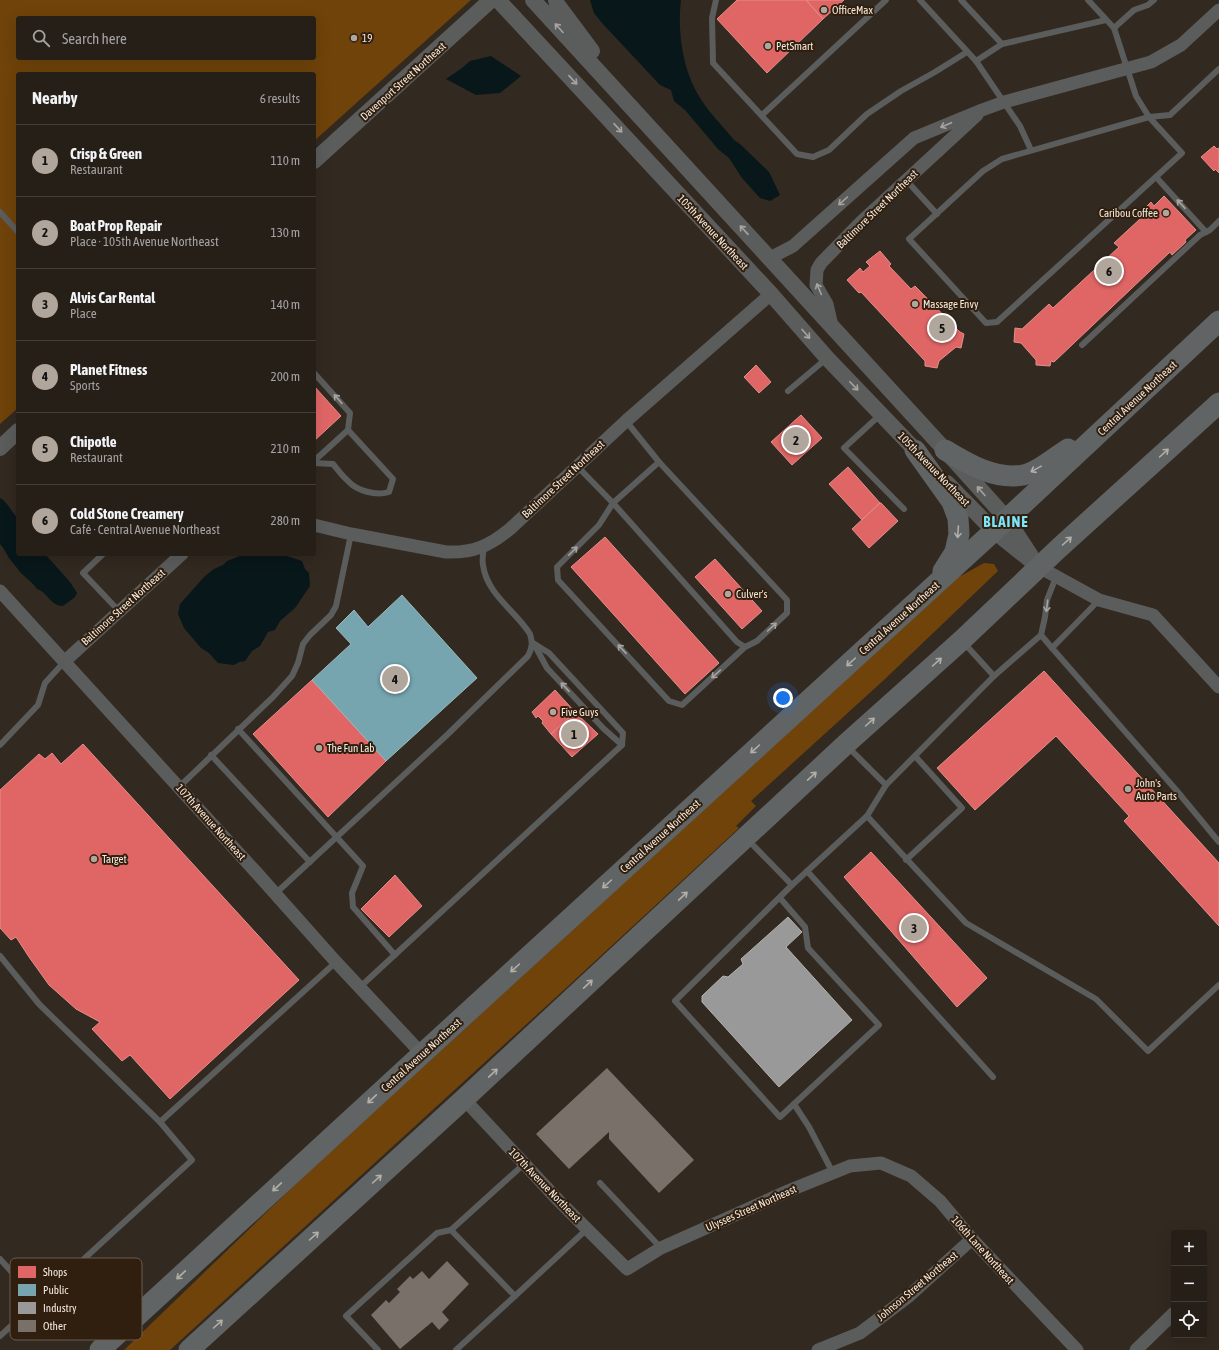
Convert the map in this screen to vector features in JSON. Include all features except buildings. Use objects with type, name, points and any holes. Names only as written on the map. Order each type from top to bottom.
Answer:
[{"type":"highway","name":"Central Avenue Northeast","points":[[142,1311],[935,586],[1219,321]]},
{"type":"highway","points":[[189,1350],[464,1099],[846,744],[962,640],[1047,572],[1219,403]]},
{"type":"highway","points":[[945,450],[982,470],[1008,476],[1024,475],[1037,469],[1105,427]]},
{"type":"highway","points":[[916,450],[952,502],[958,518],[959,534],[955,552],[935,586]]},
{"type":"highway","name":"Central Avenue Northeast","points":[[100,1350],[111,1340]]},
{"type":"street","name":"Davenport Street Northeast","points":[[316,159],[491,0]]},
{"type":"street","name":"105th Avenue Northeast","points":[[498,0],[771,294],[827,358],[916,450],[1000,525],[1047,572]]},
{"type":"street","name":"105th Avenue Northeast","points":[[533,0],[945,450],[1000,525]]},
{"type":"street","points":[[556,0],[557,4],[642,119]]},
{"type":"street","name":"Baltimore Street Northeast","points":[[770,258],[793,246],[914,138],[1004,102],[1151,62],[1181,45],[1219,10]]},
{"type":"street","name":"Baltimore Street Northeast","points":[[832,326],[826,304],[816,285],[817,270],[821,263],[906,180],[982,110]]},
{"type":"street","name":"Baltimore Street Northeast","points":[[316,525],[351,534],[446,552],[472,551],[484,547],[497,540],[510,529],[626,421],[771,294]]},
{"type":"street","points":[[0,448],[16,433]]},
{"type":"street","name":"Baltimore Street Northeast","points":[[65,661],[180,556]]},
{"type":"street","points":[[1047,572],[1099,600],[1152,615],[1219,687]]},
{"type":"street","name":"107th Avenue Northeast","points":[[0,591],[336,962],[422,1054]]},
{"type":"street","name":"107th Avenue Northeast","points":[[464,1099],[524,1164],[627,1269]]},
{"type":"street","name":"Ulysses Street Northeast","points":[[627,1269],[661,1248],[788,1191],[850,1166],[880,1163]]},
{"type":"street","name":"106th Lane Northeast","points":[[880,1163],[911,1176],[940,1201],[972,1239],[1077,1350]]},
{"type":"street","name":"Johnson Street Northeast","points":[[818,1350],[860,1333],[909,1296],[972,1239]]},
{"type":"street","points":[[1136,1350],[1171,1316]]},
{"type":"lane","points":[[716,0],[712,18],[713,63],[798,154],[813,157],[829,150],[867,114],[901,91],[968,52]]},
{"type":"lane","points":[[762,115],[886,0]]},
{"type":"lane","points":[[920,0],[976,61],[1022,130],[1031,150]]},
{"type":"lane","points":[[961,0],[1002,44]]},
{"type":"lane","points":[[1088,0],[1114,28],[1136,96],[1148,117],[1182,153],[997,322],[986,323],[909,239],[983,171],[1002,159],[1148,117],[1170,115],[1219,69]]},
{"type":"lane","points":[[1114,28],[1134,10],[1148,5],[1154,0]]},
{"type":"lane","points":[[976,61],[1002,44],[1106,20]]},
{"type":"lane","points":[[1156,177],[1206,232]]},
{"type":"lane","points":[[906,180],[937,214]]},
{"type":"lane","points":[[0,212],[16,230]]},
{"type":"lane","points":[[1082,346],[1200,235],[1210,230],[1219,221]]},
{"type":"lane","points":[[788,391],[827,358]]},
{"type":"lane","points":[[316,375],[350,413],[348,430],[316,460]]},
{"type":"lane","points":[[881,414],[844,448],[904,508]]},
{"type":"lane","points":[[626,421],[659,462],[787,600],[788,613],[757,641],[745,648],[682,705],[669,701],[558,580],[557,567],[599,525],[613,503],[659,462]]},
{"type":"lane","points":[[316,462],[333,464],[348,482],[359,489],[381,495],[389,492],[393,479],[348,430]]},
{"type":"lane","points":[[577,466],[613,503],[737,642],[745,648]]},
{"type":"lane","points":[[179,787],[273,697],[292,676],[298,663],[303,644],[310,634],[331,615],[336,606],[351,534]]},
{"type":"lane","points":[[484,547],[482,564],[490,585],[527,629],[547,668],[603,728],[622,745]]},
{"type":"lane","points":[[101,556],[83,573],[119,611]]},
{"type":"lane","points":[[780,898],[805,927],[808,948],[879,1025],[780,1117],[675,1001],[792,885],[868,816],[886,785],[994,676],[1041,635],[1047,600],[1047,572]]},
{"type":"lane","points":[[1052,648],[1099,600]]},
{"type":"lane","points":[[1041,635],[1177,791],[1219,842]]},
{"type":"lane","points":[[962,640],[994,676]]},
{"type":"lane","points":[[360,988],[622,745],[623,733],[549,653],[533,643]]},
{"type":"lane","points":[[275,894],[521,664],[532,649],[533,643]]},
{"type":"lane","points":[[0,745],[38,705],[45,683],[65,661]]},
{"type":"lane","points":[[238,730],[363,866],[352,893],[353,907],[395,955]]},
{"type":"lane","points":[[846,744],[886,785]]},
{"type":"lane","points":[[211,755],[310,862]]},
{"type":"lane","points":[[906,860],[962,808],[915,756]]},
{"type":"lane","points":[[868,816],[906,860],[966,923],[1096,999],[1148,1051],[1219,985]]},
{"type":"lane","points":[[746,837],[792,885]]},
{"type":"lane","points":[[807,872],[993,1077]]},
{"type":"lane","points":[[0,956],[39,1004],[160,1122],[192,1160],[85,1258]]},
{"type":"lane","points":[[160,1122],[336,962]]},
{"type":"lane","points":[[794,1104],[809,1127],[833,1173]]},
{"type":"lane","points":[[378,1350],[346,1316],[437,1233],[452,1230],[524,1164]]},
{"type":"lane","points":[[600,1183],[661,1248]]},
{"type":"lane","points":[[456,1350],[587,1229]]},
{"type":"lane","points":[[452,1230],[515,1296]]},
{"type":"lane","points":[[0,1259],[10,1270]]},
{"type":"lane","points":[[0,1336],[10,1327]]},
{"type":"shaded area","points":[[0,0],[471,0],[316,139],[316,72],[16,72],[16,410],[0,424]]},
{"type":"shaded area","points":[[590,0],[681,0],[680,26],[683,52],[695,90],[709,111],[734,140],[769,172],[780,195],[770,201],[760,198],[742,178],[729,158],[718,149],[685,110],[674,101],[671,90],[660,85],[602,23],[594,13]]},
{"type":"shaded area","points":[[491,56],[521,76],[500,93],[476,95],[446,79],[470,61]]},
{"type":"shaded area","points":[[0,498],[16,516],[16,556],[47,556],[70,582],[77,593],[75,597],[63,606],[52,601],[44,593],[37,589],[19,571],[0,544]]},
{"type":"shaded area","points":[[240,556],[287,556],[302,561],[305,569],[309,573],[310,586],[295,608],[280,621],[275,630],[268,632],[260,646],[252,651],[245,661],[234,665],[218,663],[209,653],[201,648],[184,628],[178,614],[180,604],[205,576],[227,561]]},
{"type":"shaded area","points":[[984,563],[994,564],[998,571],[885,679],[751,801],[756,806],[736,826],[739,828],[170,1350],[124,1350],[134,1340],[142,1340],[142,1333],[303,1177],[957,578]]},
{"type":"place","name":"OfficeMax","points":[[824,10]]},
{"type":"place","name":"19","points":[[354,38]]},
{"type":"place","name":"PetSmart","points":[[768,46]]},
{"type":"place","name":"Caribou Coffee","points":[[1166,213]]},
{"type":"place","name":"Cold Stone Creamery","points":[[1109,271]]},
{"type":"place","name":"Massage Envy","points":[[915,304]]},
{"type":"place","name":"Chipotle","points":[[942,328]]},
{"type":"place","name":"Boat Prop Repair","points":[[796,440]]},
{"type":"place","name":"Culver's","points":[[728,594]]},
{"type":"place","name":"Planet Fitness","points":[[395,679]]},
{"type":"place","name":"Five Guys","points":[[553,712]]},
{"type":"place","name":"Crisp & Green","points":[[574,734]]},
{"type":"place","name":"The Fun Lab","points":[[319,748]]},
{"type":"place","name":"John's Auto Parts","points":[[1128,789]]},
{"type":"place","name":"Target","points":[[94,859]]},
{"type":"place","name":"Alvis Car Rental","points":[[914,928]]},
{"type":"district","name":"BLAINE","points":[[1006,522]]}]
